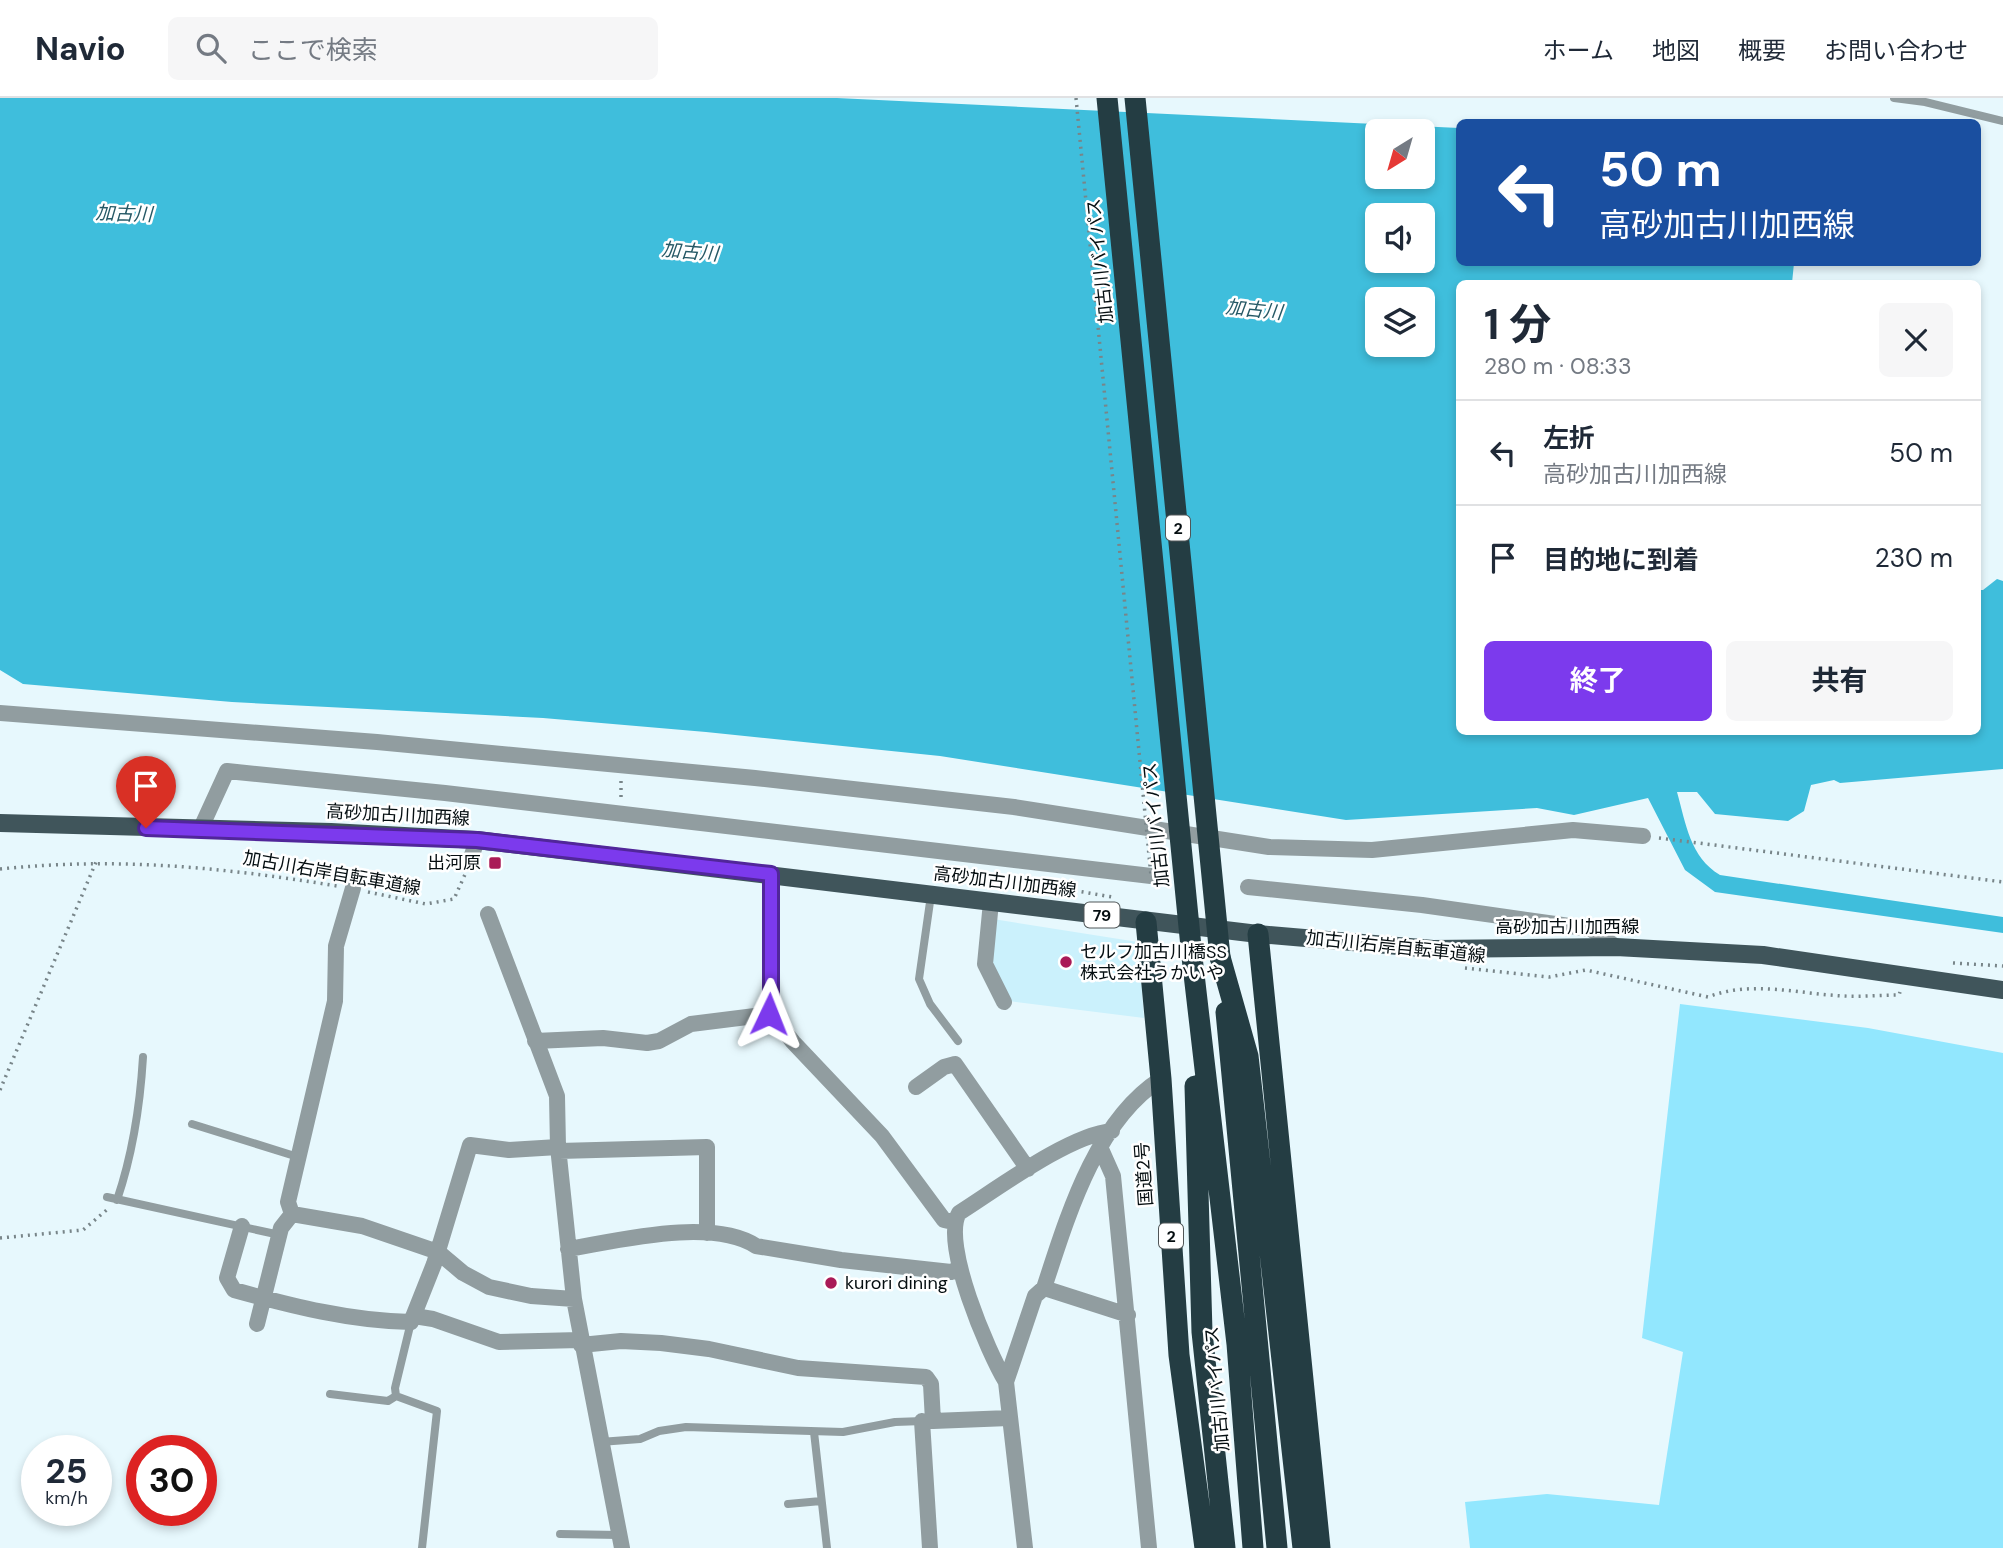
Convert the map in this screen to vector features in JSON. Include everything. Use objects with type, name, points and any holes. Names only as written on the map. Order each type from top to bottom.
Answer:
[{"type":"highway","name":"加古川バイパス","points":[[1107,98],[1192,957],[1237,1344],[1253,1548]]},
{"type":"highway","name":"2","points":[[1135,98],[1277,1548]]},
{"type":"highway","name":"国道2号","points":[[1146,922],[1161,1079],[1179,1355],[1205,1548]]},
{"type":"highway","points":[[1258,934],[1320,1548]]},
{"type":"highway","points":[[1192,957],[1202,1332],[1225,1548]]},
{"type":"highway","points":[[1220,957],[1248,1056],[1303,1548]]},
{"type":"main road","name":"高砂加古川加西線","points":[[0,823],[200,830],[475,847],[771,874],[1258,934],[1433,949],[1616,947],[1763,955],[2003,990]]},
{"type":"street","points":[[0,713],[377,742],[755,778],[1014,807],[1269,848],[1372,850],[1573,830],[1643,836]]},
{"type":"street","points":[[200,830],[227,771],[620,813],[1151,876]]},
{"type":"street","points":[[771,874],[771,1014],[793,1042],[882,1136],[944,1220],[953,1222]]},
{"type":"street","points":[[1248,887],[1422,905],[1591,929],[1616,947]]},
{"type":"street","points":[[257,1324],[280,1235],[292,1214],[288,1202],[335,1001],[336,946],[353,888]]},
{"type":"street","points":[[990,902],[985,964],[1004,1002]]},
{"type":"street","points":[[488,914],[557,1096],[568,1249],[580,1342],[620,1541]]},
{"type":"street","points":[[535,1041],[592,1038],[647,1043],[659,1041],[691,1024],[771,1014]]},
{"type":"street","points":[[916,1087],[944,1067],[955,1064],[1028,1169]]},
{"type":"street","points":[[1006,1382],[1035,1296],[1044,1288],[1076,1191],[1112,1131],[1144,1090],[1161,1079]]},
{"type":"street","points":[[1025,1548],[1006,1382],[959,1269],[953,1222],[959,1213],[1028,1169],[1096,1133],[1112,1131]]},
{"type":"street","points":[[412,1319],[438,1252],[470,1145],[515,1150],[707,1147],[707,1233]]},
{"type":"street","points":[[1101,1149],[1114,1176],[1149,1548]]},
{"type":"street","points":[[292,1214],[362,1226],[438,1252],[463,1273],[489,1287],[531,1296],[574,1299]]},
{"type":"street","points":[[242,1226],[227,1278],[234,1290],[265,1298],[375,1321],[433,1319],[499,1342],[661,1343],[709,1349],[797,1368],[926,1377],[931,1384],[927,1421],[930,1548]]},
{"type":"street","points":[[568,1249],[662,1235],[707,1233],[745,1239],[755,1246],[841,1260],[951,1272],[959,1269]]},
{"type":"street","points":[[1044,1288],[1128,1315]]},
{"type":"street","points":[[927,1421],[1009,1418]]},
{"type":"lane","points":[[1894,98],[1926,100],[2003,121]]},
{"type":"lane","points":[[931,895],[919,979],[930,1004],[958,1041]]},
{"type":"lane","points":[[117,1200],[131,1158],[143,1057]]},
{"type":"lane","points":[[192,1124],[298,1157]]},
{"type":"lane","points":[[107,1197],[280,1235]]},
{"type":"lane","points":[[396,1396],[395,1388],[412,1319]]},
{"type":"lane","points":[[330,1394],[388,1401],[396,1396]]},
{"type":"lane","points":[[396,1396],[437,1411],[422,1548]]},
{"type":"lane","points":[[600,1442],[640,1439],[659,1431],[686,1427],[843,1432],[895,1422],[927,1421]]},
{"type":"lane","points":[[814,1432],[827,1548]]},
{"type":"lane","points":[[788,1504],[821,1501]]},
{"type":"lane","points":[[560,1534],[620,1541]]},
{"type":"path","points":[[1076,98],[1151,876]]},
{"type":"path","points":[[620,813],[621,777]]},
{"type":"path","points":[[1643,836],[2003,883]]},
{"type":"path","name":"加古川右岸自転車道線","points":[[0,869],[96,862],[236,869],[353,888],[426,904],[454,899],[475,847]]},
{"type":"path","points":[[0,1090],[96,862]]},
{"type":"path","points":[[984,875],[1114,897],[1121,902]]},
{"type":"path","name":"加古川右岸自転車道線","points":[[1461,967],[1549,977],[1586,970],[1708,997],[1724,991],[1750,989],[1845,996],[1899,995],[1901,985]]},
{"type":"path","points":[[0,1238],[83,1230],[117,1200]]},
{"type":"shaded area","points":[[993,919],[1138,942],[1144,1018],[1009,1001],[988,964]]},
{"type":"shaded area","points":[[1680,1004],[1868,1028],[2003,1053],[2003,1548],[1470,1548],[1465,1502],[1547,1494],[1659,1505],[1683,1352],[1642,1338]]},
{"type":"water","name":"加古川","points":[[0,98],[837,98],[1365,123],[1365,189],[1435,189],[1435,127],[1456,128],[1456,266],[1794,266],[1792,280],[1456,280],[1456,735],[1981,735],[1981,590],[1997,579],[2003,581],[2003,769],[1840,783],[1834,780],[1811,785],[1804,811],[1788,821],[1715,814],[1697,792],[1677,792],[1696,849],[1710,868],[1720,875],[2003,917],[2003,933],[1715,892],[1685,870],[1648,798],[1574,815],[1537,808],[1346,820],[940,756],[543,718],[232,702],[23,684],[0,670]]},
{"type":"place","name":"出河原","points":[[495,863]]},
{"type":"place","name":"セルフ加古川橋SS 株式会社うかいや","points":[[1066,962]]},
{"type":"place","name":"kurori dining","points":[[831,1283]]},
{"type":"route","points":[[146,828],[331,832],[477,840],[771,874],[769,1014]]}]
